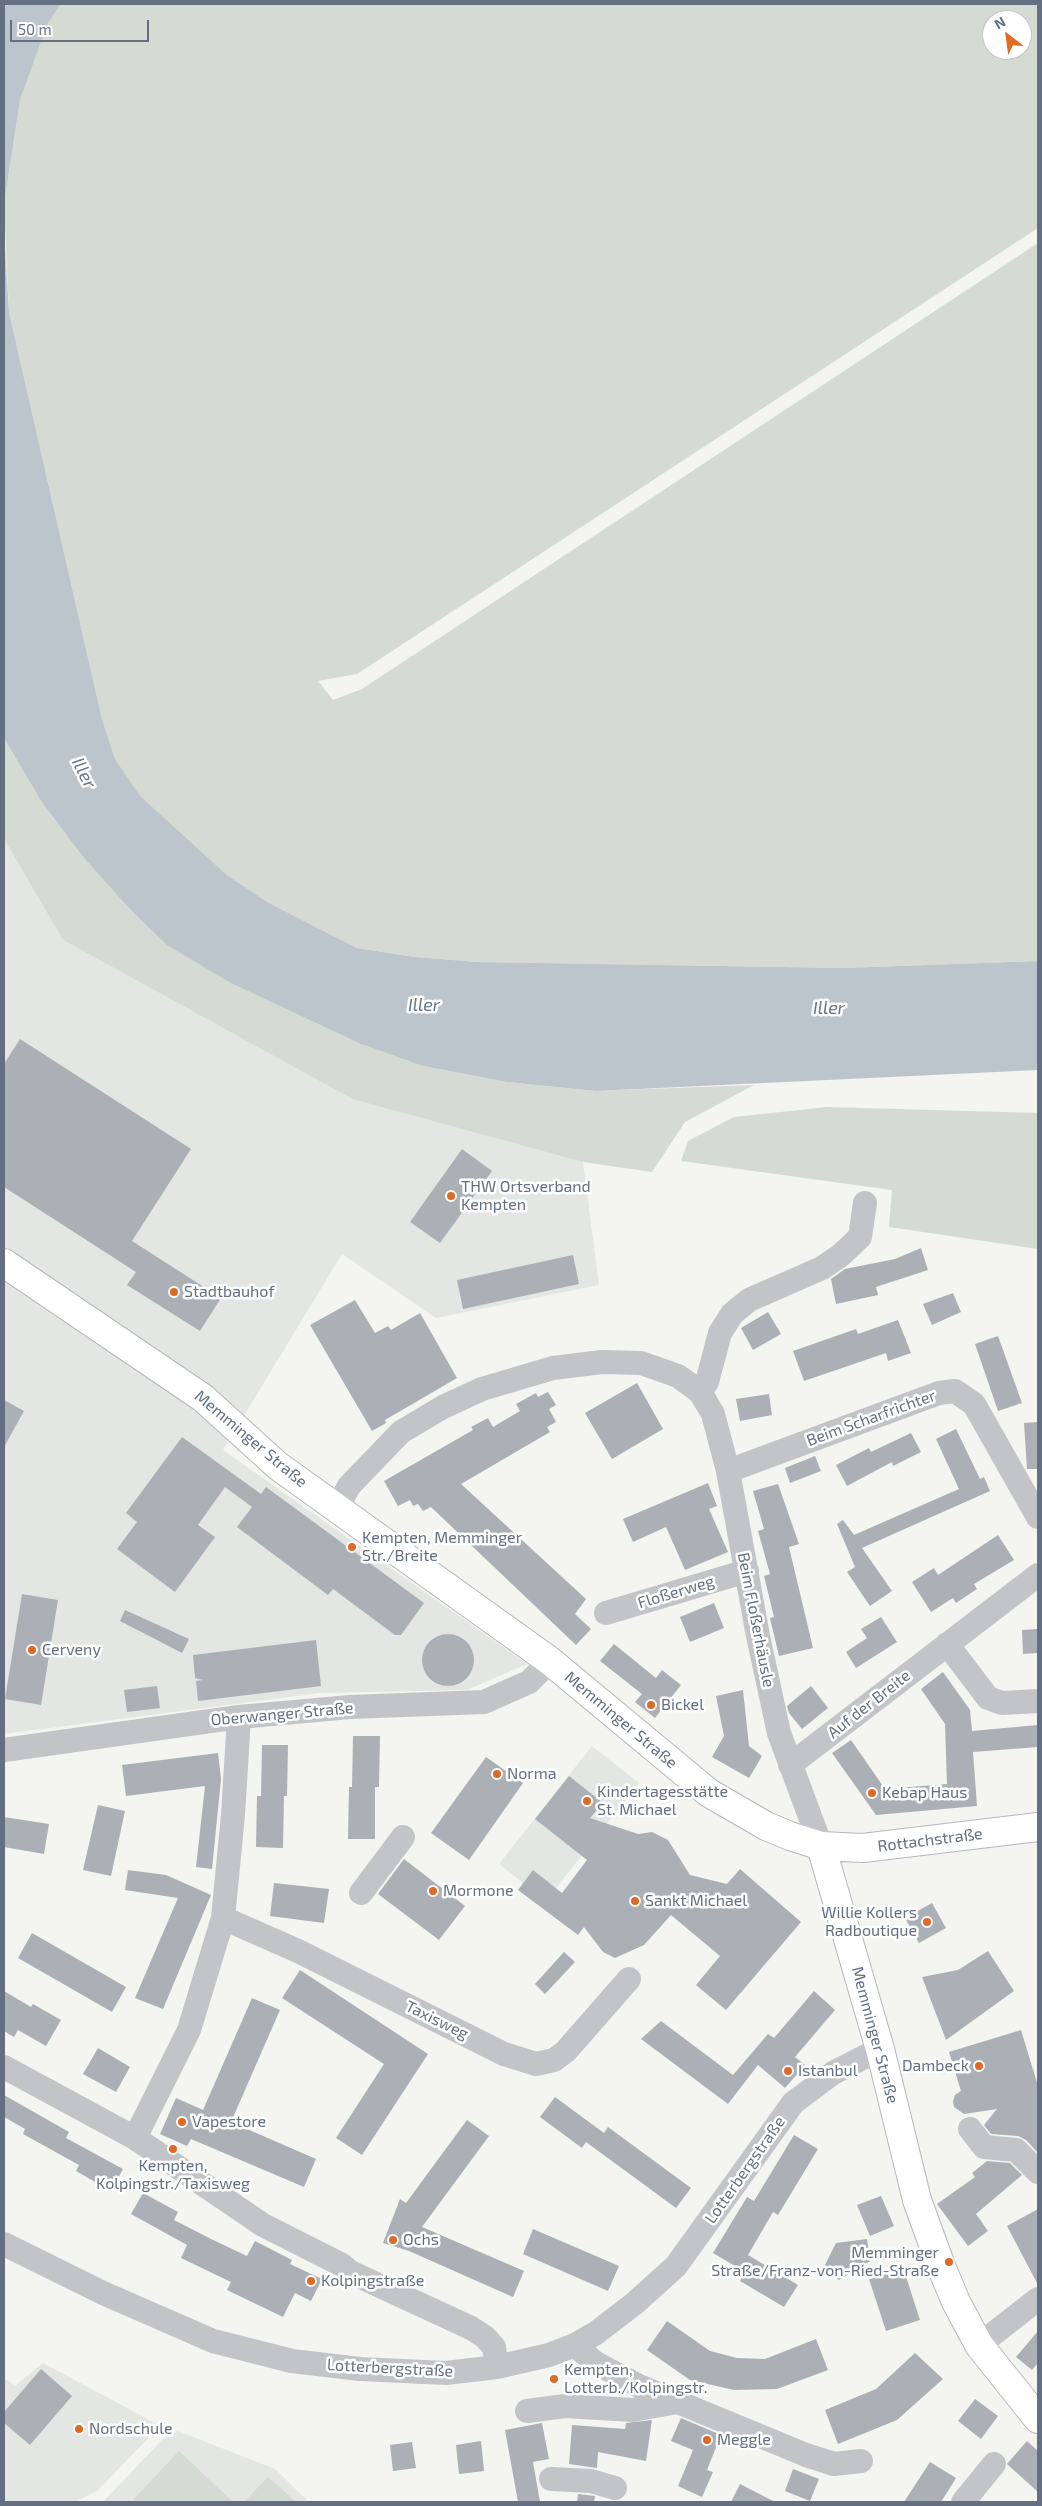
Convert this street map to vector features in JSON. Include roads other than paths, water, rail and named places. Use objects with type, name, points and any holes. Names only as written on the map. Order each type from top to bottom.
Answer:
[{"type":"main road","name":"Memminger Straße","points":[[4,1263],[203,1398],[278,1466],[550,1661],[709,1793],[766,1826],[821,1846],[880,2049],[917,2200],[956,2302],[979,2345],[1038,2419]]},
{"type":"main road","name":"Rottachstraße","points":[[821,1846],[864,1848],[1038,1827]]},
{"type":"street","points":[[700,1392],[707,1382],[720,1333],[732,1314],[749,1300],[822,1268],[841,1255],[860,1237],[864,1204]]},
{"type":"street","name":"Beim Floßerhäusle","points":[[337,1508],[349,1486],[401,1432],[443,1407],[482,1390],[553,1368],[602,1362],[641,1363],[678,1376],[700,1392],[712,1414],[728,1471],[779,1733],[821,1846]]},
{"type":"street","name":"Beim Scharfrichter","points":[[728,1471],[939,1393],[955,1391],[974,1404],[1038,1517]]},
{"type":"street","name":"Floßerweg","points":[[606,1613],[747,1571]]},
{"type":"street","name":"Auf der Breite","points":[[790,1765],[1038,1575]]},
{"type":"street","points":[[947,1644],[988,1698],[1002,1703],[1038,1701]]},
{"type":"street","name":"Oberwanger Straße","points":[[4,1750],[239,1717],[350,1707],[484,1702],[529,1682],[550,1661]]},
{"type":"street","points":[[135,2138],[189,2030],[223,1918],[233,1815],[239,1717]]},
{"type":"street","points":[[361,1893],[403,1837]]},
{"type":"street","name":"Taxisweg","points":[[223,1918],[306,1955],[504,2054],[536,2064],[554,2060],[566,2052],[629,1979]]},
{"type":"street","name":"Lotterbergstraße","points":[[4,2244],[103,2293],[213,2341],[292,2361],[360,2369],[446,2373],[497,2367],[549,2355],[575,2345],[596,2333],[635,2303],[676,2266],[793,2103],[833,2073],[880,2049]]},
{"type":"street","points":[[4,2067],[135,2138],[263,2225],[342,2265],[350,2272],[471,2328],[485,2337],[494,2347],[497,2367]]},
{"type":"street","points":[[970,2129],[984,2147],[1016,2150],[1038,2172]]},
{"type":"street","points":[[979,2345],[1038,2299]]},
{"type":"street","points":[[575,2345],[594,2362],[639,2386],[806,2455],[834,2464],[861,2461]]},
{"type":"street","points":[[527,2412],[565,2406],[633,2410],[677,2402]]},
{"type":"street","points":[[963,2502],[994,2464]]},
{"type":"street","points":[[551,2479],[591,2481],[615,2488]]},
{"type":"water","points":[[4,4],[61,4],[48,23],[20,100],[4,204]]},
{"type":"water","name":"Iller","points":[[4,233],[9,312],[102,719],[115,759],[140,796],[227,875],[269,903],[357,948],[415,957],[478,962],[844,968],[1038,961],[1038,1070],[596,1091],[507,1082],[423,1066],[359,1043],[229,982],[167,945],[127,906],[83,857],[41,801],[4,738]]},
{"type":"place","name":"THW Ortsverband Kempten","points":[[451,1196]]},
{"type":"place","name":"Stadtbauhof","points":[[174,1292]]},
{"type":"place","name":"Kempten, Memminger Str./Breite","points":[[352,1547]]},
{"type":"place","name":"Cerveny","points":[[32,1650]]},
{"type":"place","name":"Bickel","points":[[651,1705]]},
{"type":"place","name":"Norma","points":[[497,1774]]},
{"type":"place","name":"Kebap Haus","points":[[872,1793]]},
{"type":"place","name":"Kindertagesstätte St. Michael","points":[[587,1801]]},
{"type":"place","name":"Mormone","points":[[433,1891]]},
{"type":"place","name":"Sankt Michael","points":[[635,1901]]},
{"type":"place","name":"Willie Kollers Radboutique","points":[[927,1922]]},
{"type":"place","name":"Dambeck","points":[[979,2066]]},
{"type":"place","name":"Istanbul","points":[[788,2071]]},
{"type":"place","name":"Vapestore","points":[[182,2122]]},
{"type":"place","name":"Kempten, Kolpingstr./Taxisweg","points":[[173,2149]]},
{"type":"place","name":"Ochs","points":[[393,2240]]},
{"type":"place","name":"Memminger Straße/Franz-von-Ried-Straße","points":[[949,2262]]},
{"type":"place","name":"Kolpingstraße","points":[[311,2281]]},
{"type":"place","name":"Kempten, Lotterb./Kolpingstr.","points":[[554,2379]]},
{"type":"place","name":"Nordschule","points":[[79,2429]]},
{"type":"place","name":"Meggle","points":[[707,2440]]}]
